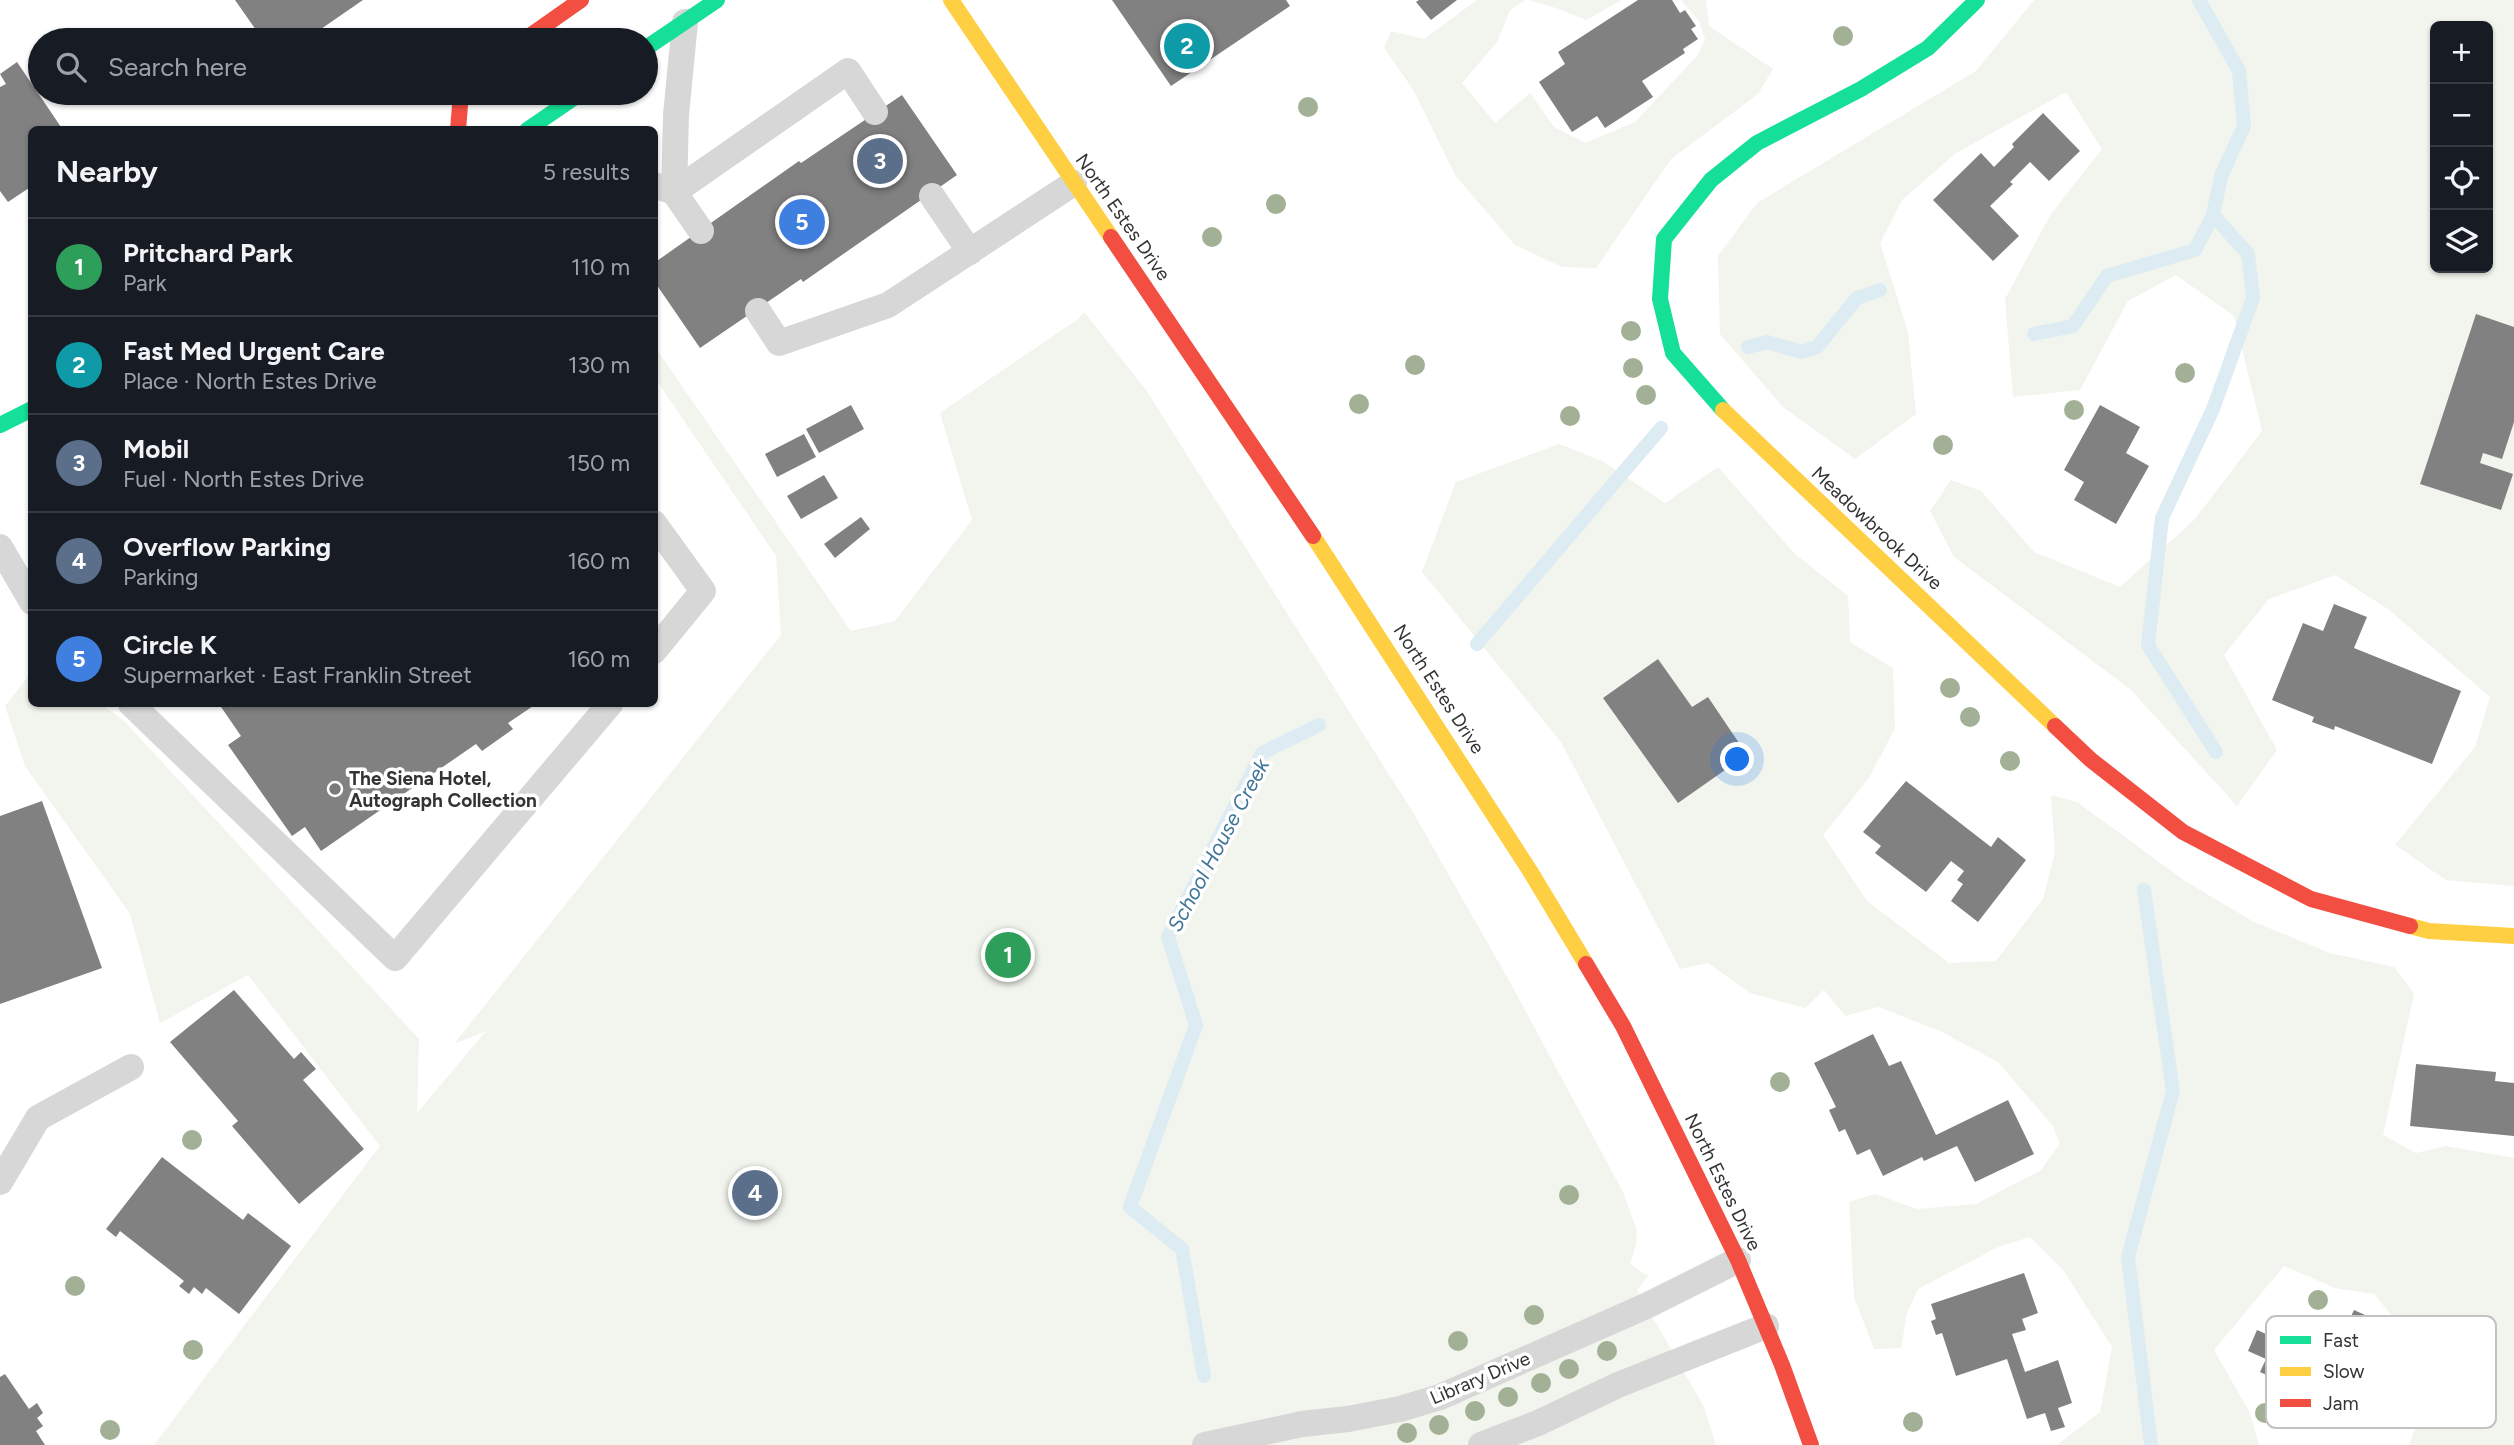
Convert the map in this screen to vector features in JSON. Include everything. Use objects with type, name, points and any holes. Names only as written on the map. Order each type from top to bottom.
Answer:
[{"type":"main road","points":[[658,40],[717,0]]},
{"type":"main road","name":"North Estes Drive","points":[[951,0],[1350,590],[1531,871],[1623,1026],[1738,1260],[1811,1445]]},
{"type":"main road","name":"Meadowbrook Drive","points":[[1977,0],[1928,48],[1861,89],[1757,143],[1711,180],[1664,239],[1660,299],[1673,353],[1731,419],[2091,760],[2183,832],[2311,899],[2428,931],[2514,936]]},
{"type":"main road","points":[[538,28],[566,4]]},
{"type":"main road","points":[[458,126],[460,105]]},
{"type":"main road","points":[[533,126],[563,105]]},
{"type":"main road","points":[[0,425],[28,411]]},
{"type":"lane","points":[[664,188],[676,115],[685,22]]},
{"type":"lane","points":[[664,188],[848,71],[875,112]]},
{"type":"lane","points":[[758,311],[779,343],[888,305],[1074,183]]},
{"type":"lane","points":[[664,188],[701,231]]},
{"type":"lane","points":[[933,196],[970,252]]},
{"type":"lane","points":[[658,529],[703,591],[658,645]]},
{"type":"lane","points":[[0,548],[28,595]]},
{"type":"lane","points":[[134,707],[395,958],[607,707]]},
{"type":"lane","points":[[0,1182],[38,1118],[131,1068]]},
{"type":"lane","name":"Library Drive","points":[[1205,1445],[1302,1424],[1400,1409],[1440,1397],[1646,1306],[1738,1260]]},
{"type":"lane","points":[[1481,1445],[1538,1423],[1618,1384],[1766,1326]]},
{"type":"shaded area","points":[[1477,0],[1526,0],[1510,10],[1497,42],[1462,83],[1495,123],[1530,93],[1554,127],[1585,143],[1635,122],[1698,55],[1705,39],[1699,21],[1681,0],[1706,0],[1709,26],[1773,69],[1758,94],[1671,159],[1596,268],[1562,267],[1515,245],[1455,175],[1414,91],[1384,48],[1391,31],[1424,39]]},
{"type":"shaded area","points":[[1528,0],[1622,0],[1586,20]]},
{"type":"shaded area","points":[[2034,0],[2514,0],[2514,886],[2446,880],[2395,845],[2475,747],[2490,697],[2388,609],[2335,575],[2269,599],[2224,655],[2277,750],[2237,806],[2131,690],[1954,557],[1930,511],[1951,480],[1981,491],[2034,552],[2120,587],[2195,519],[2262,431],[2234,316],[2176,275],[2128,301],[2080,390],[2013,397],[2005,299],[2051,214],[2102,149],[2066,92],[1956,153],[1902,200],[1880,243],[1908,332],[1916,414],[1855,459],[1783,407],[1720,334],[1718,256],[1757,203],[1976,71]]},
{"type":"shaded area","points":[[1084,312],[1146,390],[1414,814],[1511,984],[1623,1192],[1637,1231],[1630,1264],[1648,1276],[1637,1290],[1704,1407],[1716,1445],[154,1445],[380,1146],[248,975],[160,1023],[130,914],[25,766],[5,706],[28,677],[28,707],[105,707],[124,721],[419,1039],[417,1113],[486,1031],[454,1044],[781,635],[776,556],[658,382],[658,351],[851,631],[895,621],[972,520],[940,413],[1078,319]]},
{"type":"shaded area","points":[[1559,444],[1604,462],[1665,503],[1718,467],[1795,554],[1848,596],[1850,642],[1893,668],[1895,728],[1869,778],[1823,835],[1867,901],[1949,963],[1996,961],[2043,899],[2055,852],[2051,795],[2077,802],[2185,881],[2254,922],[2330,953],[2394,967],[2414,994],[2383,1135],[2416,1153],[2446,1146],[2514,1158],[2514,1445],[2409,1445],[2416,1428],[2496,1428],[2496,1316],[2392,1316],[2374,1294],[2335,1288],[2284,1266],[2214,1350],[2250,1413],[2259,1445],[2057,1445],[2100,1412],[2112,1347],[2064,1271],[2030,1237],[1998,1247],[1918,1289],[1907,1313],[1901,1348],[1874,1349],[1854,1297],[1849,1202],[1875,1194],[1917,1209],[1976,1204],[2041,1170],[2060,1144],[2053,1126],[1998,1062],[1938,1030],[1878,1007],[1845,1016],[1824,990],[1805,1008],[1750,993],[1708,963],[1680,969],[1561,742],[1422,572],[1456,482]]},
{"type":"building","points":[[235,0],[363,0],[322,28],[255,28]]},
{"type":"building","points":[[1112,0],[1286,0],[1290,6],[1171,86]]},
{"type":"building","points":[[1457,0],[1431,20],[1416,2]]},
{"type":"building","points":[[1638,0],[1672,0],[1680,13],[1685,10],[1696,26],[1691,29],[1698,39],[1683,49],[1685,53],[1642,81],[1653,97],[1605,128],[1597,116],[1572,132],[1539,82],[1565,64],[1558,52]]},
{"type":"building","points":[[17,62],[28,78],[28,105],[46,105],[60,126],[28,126],[28,189],[8,202],[0,191],[0,87],[6,84],[0,74]]},
{"type":"building","points":[[902,95],[957,175],[803,282],[801,279],[700,348],[658,287],[658,260],[799,161],[801,163]]},
{"type":"building","points":[[2043,113],[2080,151],[2049,181],[2030,162],[2010,182],[2013,184],[1990,206],[2019,236],[1993,261],[1933,200],[1981,153],[1994,167],[2014,147],[2012,144]]},
{"type":"building","points":[[2476,314],[2514,327],[2514,422],[2502,459],[2483,453],[2480,463],[2513,474],[2501,510],[2420,484]]},
{"type":"building","points":[[851,405],[864,429],[819,453],[806,429]]},
{"type":"building","points":[[2100,405],[2140,427],[2126,453],[2149,466],[2116,524],[2074,500],[2084,482],[2064,470]]},
{"type":"building","points":[[804,434],[816,457],[777,477],[765,454]]},
{"type":"building","points":[[824,475],[838,498],[801,519],[787,496]]},
{"type":"building","points":[[861,517],[870,529],[835,558],[824,544]]},
{"type":"building","points":[[2334,604],[2367,617],[2354,648],[2461,691],[2432,764],[2335,726],[2334,730],[2312,722],[2314,717],[2272,700],[2303,623],[2323,631]]},
{"type":"building","points":[[1658,659],[1692,707],[1708,697],[1739,743],[1727,751],[1735,763],[1678,803],[1603,698]]},
{"type":"building","name":"The Siena Hotel, Autograph Collection","points":[[221,707],[532,707],[508,723],[513,729],[482,751],[476,744],[321,851],[305,827],[292,836],[228,745],[241,736]]},
{"type":"building","points":[[1906,781],[1991,847],[1998,837],[2026,860],[1978,922],[1951,901],[1963,884],[1957,880],[1964,871],[1951,861],[1926,892],[1875,853],[1881,846],[1863,832]]},
{"type":"building","points":[[42,801],[102,968],[0,1004],[0,816]]},
{"type":"building","points":[[234,990],[294,1059],[301,1052],[316,1069],[303,1080],[364,1149],[299,1204],[232,1126],[238,1121],[170,1042]]},
{"type":"building","points":[[1873,1034],[1889,1066],[1901,1061],[1936,1135],[2008,1100],[2034,1154],[1975,1182],[1957,1146],[1924,1161],[1922,1157],[1883,1176],[1870,1149],[1857,1155],[1845,1129],[1839,1132],[1829,1110],[1836,1107],[1814,1063]]},
{"type":"building","points":[[2416,1064],[2496,1072],[2495,1081],[2514,1083],[2514,1136],[2410,1126]]},
{"type":"building","points":[[162,1157],[243,1220],[248,1213],[291,1246],[239,1314],[206,1288],[202,1294],[194,1287],[189,1294],[179,1286],[184,1281],[120,1231],[116,1237],[106,1229]]},
{"type":"building","points":[[2024,1273],[2038,1313],[2022,1319],[2026,1330],[2012,1334],[2025,1372],[2058,1360],[2072,1403],[2058,1408],[2065,1427],[2051,1431],[2045,1413],[2027,1419],[2007,1359],[1956,1376],[1942,1333],[1936,1335],[1931,1321],[1936,1319],[1931,1304]]},
{"type":"building","points":[[2354,1310],[2367,1316],[2351,1316]]},
{"type":"building","points":[[2257,1330],[2266,1334],[2266,1359],[2248,1351]]},
{"type":"building","points":[[2266,1359],[2266,1375],[2260,1372]]},
{"type":"building","points":[[5,1374],[29,1409],[37,1403],[43,1413],[37,1418],[43,1426],[36,1431],[45,1445],[0,1445],[0,1377]]},
{"type":"waterway","name":"School House Creek","points":[[2034,334],[2073,326],[2107,276],[2195,250],[2213,215],[2221,176],[2244,126],[2239,71],[2199,0]]},
{"type":"waterway","points":[[2213,215],[2248,254],[2253,298],[2213,409],[2162,518],[2148,645],[2216,752]]},
{"type":"waterway","name":"School House Creek","points":[[1748,347],[1767,342],[1802,352],[1817,347],[1857,298],[1880,290]]},
{"type":"waterway","name":"School House Creek","points":[[1477,644],[1661,428]]},
{"type":"waterway","name":"School House Creek","points":[[1204,1376],[1182,1249],[1130,1207],[1196,1025],[1168,937],[1262,753],[1319,725]]},
{"type":"waterway","points":[[2144,890],[2173,1091],[2128,1257],[2151,1445]]},
{"type":"traffic: fast","points":[[658,40],[717,0]]},
{"type":"traffic: fast","points":[[1723,410],[1673,353],[1660,299],[1664,239],[1711,180],[1757,143],[1861,89],[1928,48],[1977,0]]},
{"type":"traffic: fast","points":[[533,126],[563,105]]},
{"type":"traffic: fast","points":[[0,425],[28,411]]},
{"type":"traffic: slow","points":[[951,0],[1111,237]]},
{"type":"traffic: slow","points":[[1723,410],[2055,726]]},
{"type":"traffic: slow","points":[[1313,536],[1530,871],[1586,964]]},
{"type":"traffic: slow","points":[[2410,926],[2429,931],[2514,936]]},
{"type":"traffic: jam","points":[[541,28],[581,0]]},
{"type":"traffic: jam","points":[[458,126],[460,105]]},
{"type":"traffic: jam","points":[[1111,237],[1313,536]]},
{"type":"traffic: jam","points":[[2055,726],[2091,760],[2183,832],[2311,899],[2410,926]]},
{"type":"traffic: jam","points":[[1586,964],[1623,1026],[1738,1260],[1782,1365],[1811,1445]]},
{"type":"place","name":"Fast Med Urgent Care","points":[[1187,46]]},
{"type":"place","name":"Mobil","points":[[880,161]]},
{"type":"place","name":"Circle K","points":[[802,222]]},
{"type":"place","name":"The Siena Hotel, Autograph Collection","points":[[335,789]]},
{"type":"place","name":"Pritchard Park","points":[[1008,955]]},
{"type":"place","name":"Overflow Parking","points":[[755,1193]]}]
